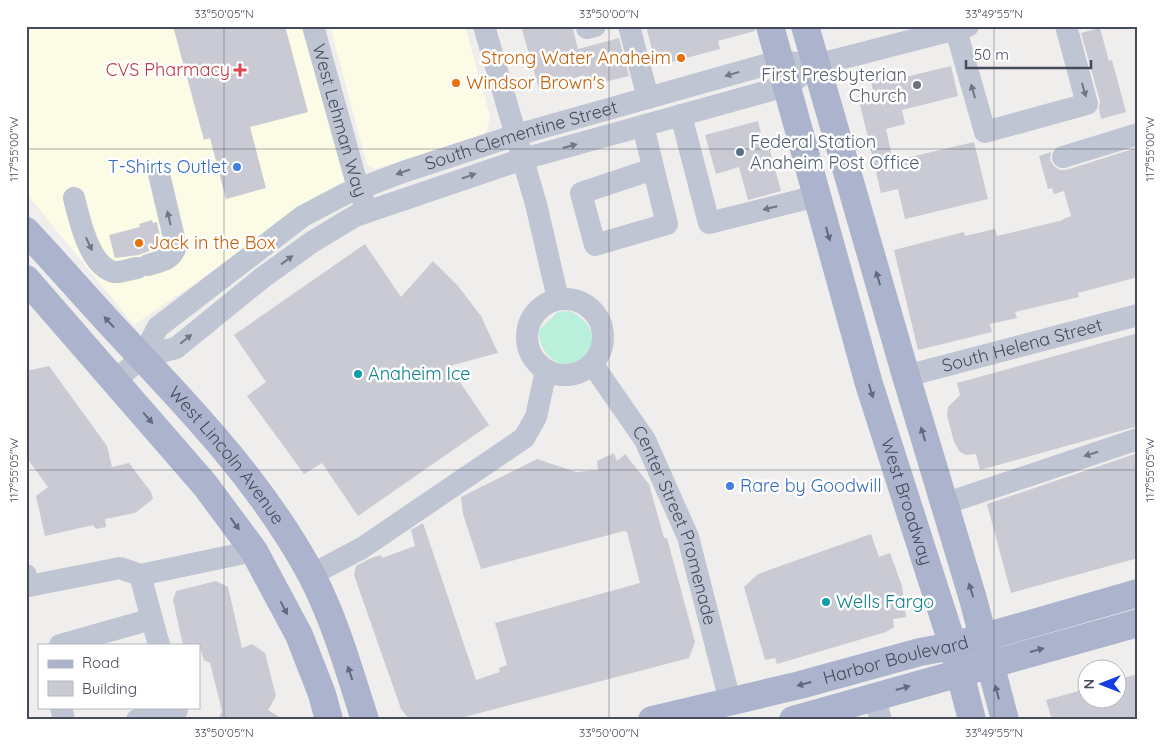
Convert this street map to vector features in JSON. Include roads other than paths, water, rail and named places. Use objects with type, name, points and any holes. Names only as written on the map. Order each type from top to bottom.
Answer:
[{"type":"main road","name":"West Broadway","points":[[770,26],[869,384],[953,646],[972,720]]},
{"type":"main road","name":"West Broadway","points":[[805,26],[984,637],[1005,720]]},
{"type":"main road","name":"West Lincoln Avenue","points":[[26,231],[178,394],[249,480],[277,519],[311,575],[333,622],[365,720]]},
{"type":"main road","name":"West Lincoln Avenue","points":[[26,279],[205,485],[254,551],[298,635],[329,720]]},
{"type":"main road","points":[[842,284],[857,287],[866,298],[885,366],[893,373],[906,376]]},
{"type":"main road","name":"Harbor Boulevard","points":[[652,720],[953,646],[1138,593]]},
{"type":"main road","name":"Harbor Boulevard","points":[[793,720],[878,708],[960,673],[1138,623]]},
{"type":"street","name":"West Lehman Way","points":[[313,26],[358,188],[368,212]]},
{"type":"street","points":[[484,26],[523,159],[558,299]]},
{"type":"street","points":[[629,26],[648,98]]},
{"type":"street","points":[[962,28],[985,132],[1087,104],[1066,26]]},
{"type":"street","name":"South Clementine Street","points":[[142,357],[158,327],[246,258],[303,216],[358,188],[516,135],[779,61],[816,65],[962,28]]},
{"type":"street","name":"South Clementine Street","points":[[142,357],[176,348],[262,278],[312,242],[355,216],[523,159],[786,86],[816,65]]},
{"type":"street","points":[[681,115],[709,223],[817,196]]},
{"type":"street","points":[[643,126],[653,169]]},
{"type":"street","points":[[1063,157],[1138,134]]},
{"type":"street","points":[[74,198],[87,240],[95,256],[104,267],[115,272],[143,266],[169,258],[174,254],[176,246],[159,174]]},
{"type":"street","points":[[558,299],[575,300],[588,306],[597,315],[604,339],[601,353],[593,365],[577,374],[565,376],[546,371],[539,366],[531,356],[527,345],[527,331],[536,312],[546,304],[558,299]]},
{"type":"street","name":"South Helena Street","points":[[906,376],[1138,315]]},
{"type":"street","points":[[115,382],[142,357]]},
{"type":"street","name":"Center Street Promenade","points":[[593,365],[645,440],[688,537],[730,701]]},
{"type":"street","points":[[311,575],[362,548],[524,438],[536,417],[546,371]]},
{"type":"street","points":[[944,504],[1138,440]]},
{"type":"street","points":[[26,575],[29,586],[120,568],[140,575],[254,551]]},
{"type":"street","points":[[140,575],[159,644]]},
{"type":"street","points":[[64,644],[152,619]]},
{"type":"street","points":[[137,720],[177,710],[176,708]]},
{"type":"place","name":"Strong Water Anaheim","points":[[681,58]]},
{"type":"place","name":"CVS Pharmacy","points":[[240,70]]},
{"type":"place","name":"Windsor Brown's","points":[[456,83]]},
{"type":"place","name":"First Presbyterian Church","points":[[917,85]]},
{"type":"place","name":"Federal Station Anaheim Post Office","points":[[740,152]]},
{"type":"place","name":"T-Shirts Outlet","points":[[237,167]]},
{"type":"place","name":"Jack in the Box","points":[[139,243]]},
{"type":"place","name":"Anaheim Ice","points":[[358,374]]},
{"type":"place","name":"Rare by Goodwill","points":[[730,486]]},
{"type":"place","name":"Wells Fargo","points":[[826,602]]}]
